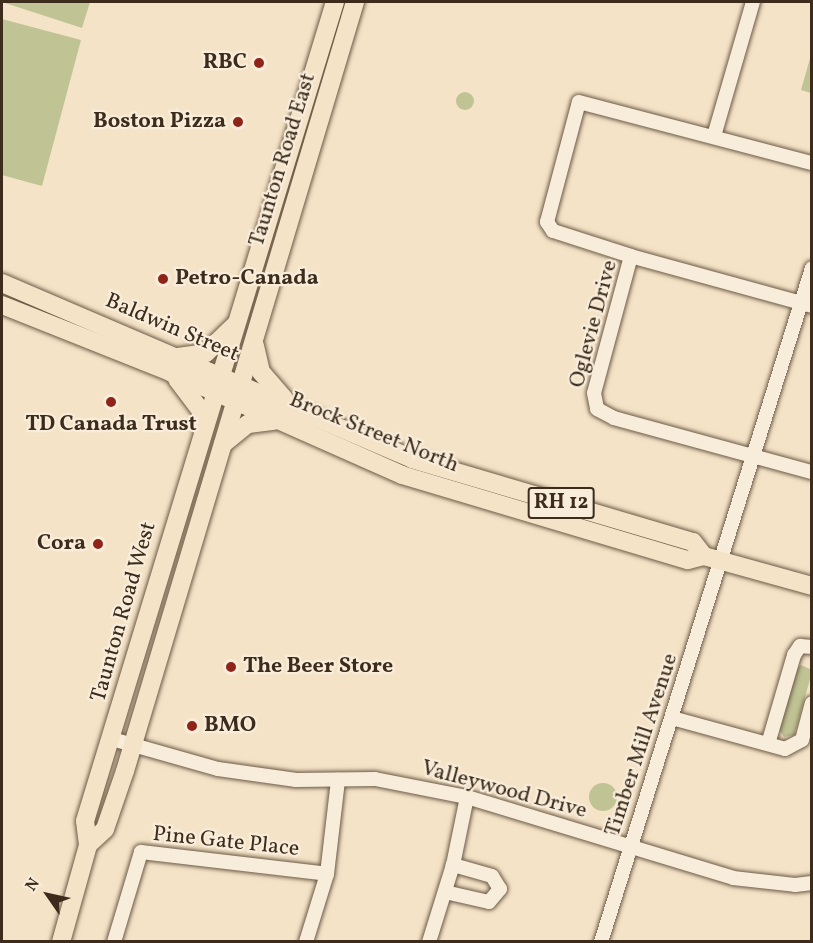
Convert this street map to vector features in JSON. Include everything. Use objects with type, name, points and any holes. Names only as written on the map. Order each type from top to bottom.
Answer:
[{"type":"main road","name":"Taunton Road East","points":[[216,394],[335,2]]},
{"type":"main road","name":"Taunton Road East","points":[[236,402],[355,2]]},
{"type":"main road","name":"Baldwin Street","points":[[2,283],[173,364],[216,394],[236,402]]},
{"type":"main road","name":"Baldwin Street","points":[[2,305],[173,364],[223,376],[322,422]]},
{"type":"main road","points":[[203,436],[202,412],[173,364],[213,349],[239,320]]},
{"type":"main road","points":[[254,341],[261,372],[268,385],[322,422]]},
{"type":"main road","name":"Taunton Road West","points":[[61,942],[88,845],[84,821],[112,739],[216,394]]},
{"type":"main road","name":"Brock Street North","points":[[236,402],[402,475],[688,561],[704,556],[812,586]]},
{"type":"main road","name":"Taunton Road West","points":[[88,845],[105,829],[133,746],[236,402]]},
{"type":"main road","points":[[223,444],[248,424],[279,421]]},
{"type":"main road","name":"Brock Street North","points":[[322,422],[412,459],[693,542],[704,556]]},
{"type":"street","points":[[714,136],[753,2]]},
{"type":"street","points":[[631,256],[553,231],[547,222],[579,102],[812,163]]},
{"type":"street","name":"Oglevie Drive","points":[[755,457],[614,418],[597,409],[594,393],[631,256],[806,304]]},
{"type":"street","name":"Timber Mill Avenue","points":[[601,942],[806,304],[812,268]]},
{"type":"street","points":[[755,457],[812,472]]},
{"type":"street","points":[[768,744],[794,655],[800,646],[812,647]]},
{"type":"street","points":[[672,718],[785,749],[795,747],[802,740],[812,703]]},
{"type":"street","name":"Valleywood Drive","points":[[112,739],[218,769],[296,780],[375,779],[468,797],[733,878],[795,885],[812,883]]},
{"type":"street","name":"Pine Gate Place","points":[[306,942],[327,874],[338,780]]},
{"type":"street","points":[[429,942],[453,865],[468,797]]},
{"type":"street","name":"Pine Gate Place","points":[[114,942],[141,852],[327,874]]},
{"type":"street","points":[[445,892],[489,902],[500,889],[492,876],[453,865]]},
{"type":"green space","points":[[2,2],[90,2],[82,28]]},
{"type":"green space","points":[[2,19],[81,40],[42,186],[2,175]]},
{"type":"green space","points":[[811,55],[812,93],[801,90]]},
{"type":"green space","points":[[465,92],[471,95],[474,101],[471,107],[465,110],[459,107],[456,101],[459,95]]},
{"type":"green space","points":[[801,665],[810,669],[811,676],[794,735],[784,737],[778,728],[796,670]]},
{"type":"green space","points":[[603,783],[613,787],[617,797],[613,807],[603,811],[593,807],[589,797],[593,787]]},
{"type":"place","name":"RBC","points":[[259,63]]},
{"type":"place","name":"Boston Pizza","points":[[238,122]]},
{"type":"place","name":"Petro-Canada","points":[[163,279]]},
{"type":"place","name":"TD Canada Trust","points":[[111,402]]},
{"type":"place","name":"Cora","points":[[98,544]]},
{"type":"place","name":"The Beer Store","points":[[231,667]]},
{"type":"place","name":"BMO","points":[[192,726]]}]
